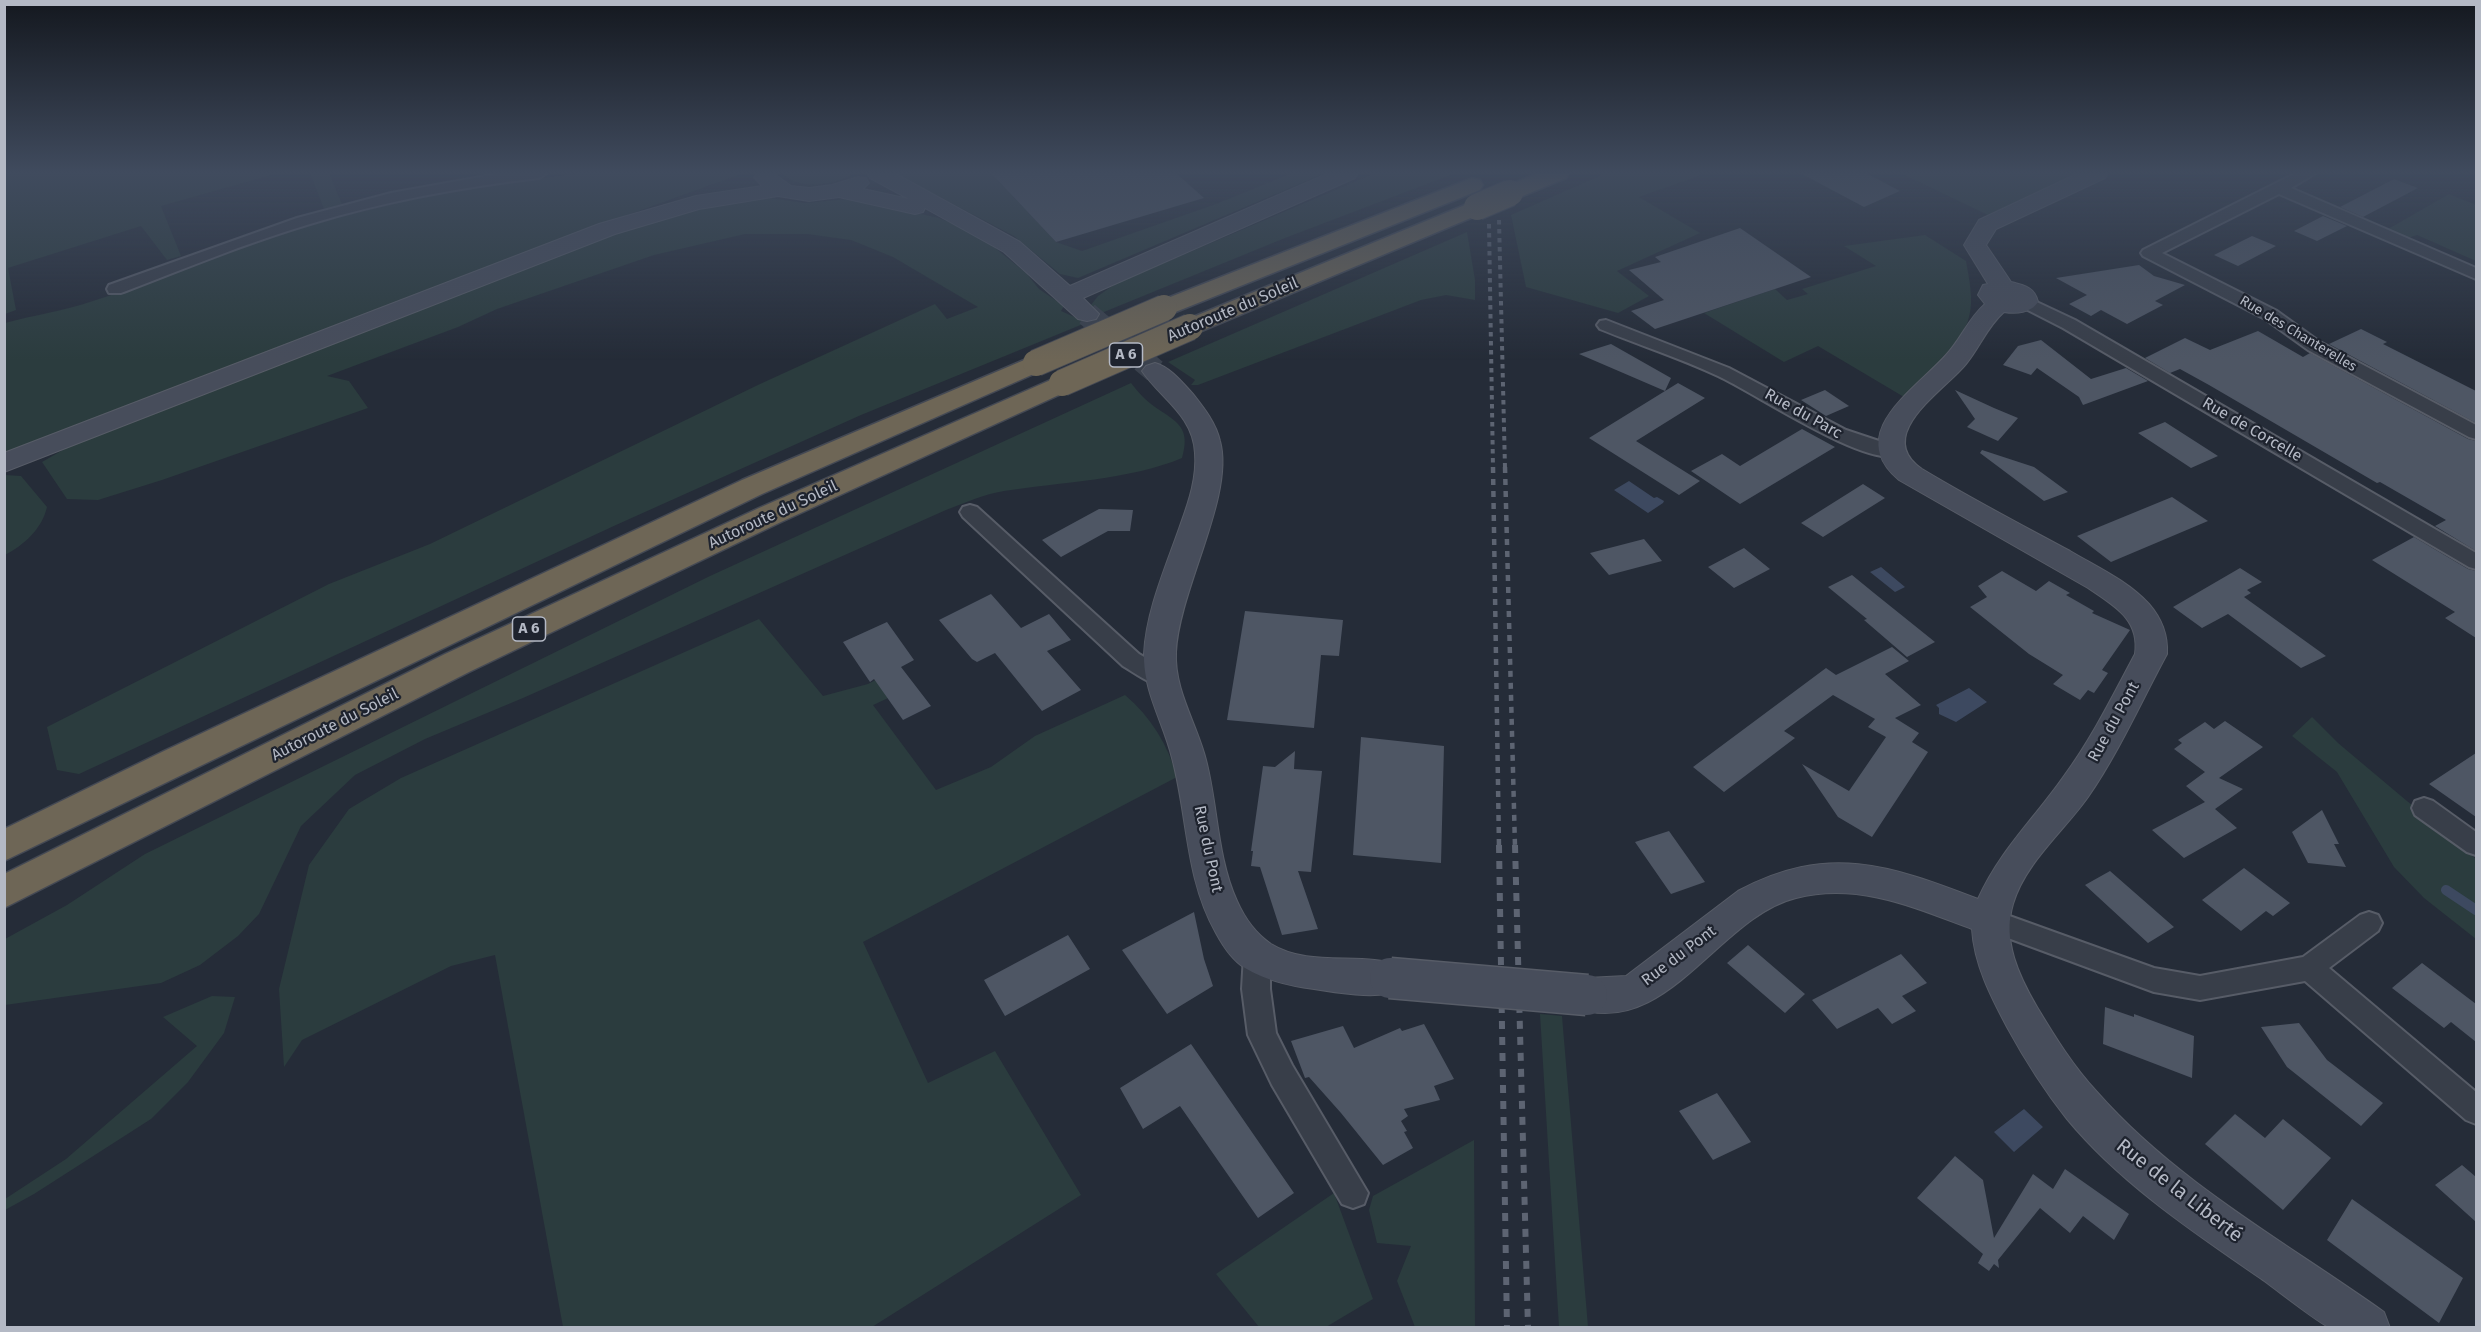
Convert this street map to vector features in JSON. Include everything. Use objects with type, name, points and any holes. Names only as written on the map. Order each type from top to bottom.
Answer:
[{"type":"highway","name":"Autoroute du Soleil","points":[[4,846],[176,761],[752,487],[1164,308],[1359,235]]},
{"type":"highway","name":"Autoroute du Soleil","points":[[4,892],[457,663],[770,515],[1190,327],[1384,235]]},
{"type":"highway","points":[[4,824],[41,807],[176,761]]},
{"type":"street","points":[[115,289],[266,235]]},
{"type":"street","points":[[4,463],[591,235]]},
{"type":"street","points":[[1068,296],[1206,235]]},
{"type":"street","points":[[1980,235],[1974,245],[2001,295],[2013,307],[2026,302]]},
{"type":"street","name":"Rue des Chanterelles","points":[[2185,235],[2149,253],[2271,315],[2314,346],[2476,433]]},
{"type":"street","points":[[2387,235],[2476,274]]},
{"type":"street","points":[[995,236],[1012,247],[1087,314]]},
{"type":"street","points":[[1893,452],[1891,432],[1897,421],[1964,350],[1982,319],[2001,295]]},
{"type":"street","name":"Rue de Corcelle","points":[[2026,302],[2080,329],[2476,562]]},
{"type":"street","name":"Rue du Parc","points":[[1606,325],[1726,373],[1760,390],[1836,435],[1867,447],[1893,452]]},
{"type":"street","name":"Rue du Pont","points":[[1155,371],[1175,389],[1189,407],[1200,424],[1209,450],[1207,485],[1173,589],[1160,642],[1162,678],[1189,759],[1213,880],[1220,903],[1243,942],[1257,955],[1275,964],[1299,969],[1587,995],[1630,992],[1679,959],[1735,913],[1760,896],[1788,884],[1816,879],[1851,878],[1874,882],[1927,896],[1990,920],[2007,875],[2090,766],[2151,654],[2154,641],[2150,628],[2139,612],[2122,597],[1904,469],[1893,452]]},
{"type":"street","points":[[970,512],[1131,660],[1162,678]]},
{"type":"street","points":[[2424,808],[2476,845]]},
{"type":"street","points":[[1990,920],[2154,980],[2200,988],[2309,969],[2369,923]]},
{"type":"street","name":"Rue de la Liberté","points":[[1990,920],[1991,946],[2000,975],[2021,1017],[2048,1063],[2109,1136],[2193,1206],[2367,1328]]},
{"type":"street","points":[[1257,955],[1256,988],[1262,1035],[1282,1075],[1353,1192]]},
{"type":"street","points":[[2309,969],[2476,1110]]},
{"type":"shaded area","points":[[5,235],[112,235],[8,268],[16,310],[5,314]]},
{"type":"shaded area","points":[[148,235],[173,235],[181,256],[167,260]]},
{"type":"shaded area","points":[[279,235],[573,235],[5,456],[5,323],[82,304]]},
{"type":"shaded area","points":[[609,235],[740,235],[654,255],[497,309],[458,327],[327,376],[349,381],[368,408],[162,480],[98,500],[67,499],[42,462],[68,447]]},
{"type":"shaded area","points":[[816,235],[976,235],[1026,273],[1039,289],[1064,306],[1061,311],[1081,320],[1083,324],[861,415],[616,525],[79,774],[57,770],[47,727],[329,584],[430,544],[760,384],[935,304],[947,319],[978,307],[893,257],[851,240]]},
{"type":"shaded area","points":[[1012,235],[1050,235],[1056,242],[1082,251],[1127,235],[1179,235],[1078,278],[1060,274]]},
{"type":"shaded area","points":[[1229,235],[1292,235],[1099,314],[1091,305],[1098,296],[1115,284]]},
{"type":"shaded area","points":[[1460,235],[1468,235],[1475,280],[1475,300],[1446,295],[1421,300],[1198,385],[1191,385],[1195,380],[1168,362]]},
{"type":"shaded area","points":[[1515,235],[1695,235],[1617,271],[1649,296],[1618,313],[1526,287]]},
{"type":"shaded area","points":[[1925,235],[1966,261],[1971,303],[1965,327],[1951,349],[1904,397],[1818,346],[1784,362],[1704,313],[1775,289],[1787,300],[1808,294],[1802,289],[1876,266],[1844,246]]},
{"type":"shaded area","points":[[2417,235],[2476,235],[2476,261]]},
{"type":"shaded area","points":[[1131,383],[1148,402],[1180,426],[1185,439],[1182,458],[1118,476],[1004,491],[975,499],[425,739],[355,775],[301,826],[259,914],[238,936],[200,965],[161,983],[5,1005],[5,939],[67,905],[145,854],[710,576]]},
{"type":"shaded area","points":[[5,475],[21,476],[47,507],[45,515],[31,536],[5,555]]},
{"type":"shaded area","points":[[759,619],[823,696],[868,684],[896,669],[910,688],[873,705],[936,790],[991,767],[1035,736],[1125,695],[1151,722],[1157,732],[1169,754],[1177,777],[863,942],[928,1083],[995,1051],[1081,1195],[872,1327],[563,1327],[495,955],[451,966],[302,1040],[284,1067],[279,989],[309,865],[349,809],[401,778]]},
{"type":"shaded area","points":[[2312,717],[2338,743],[2476,859],[2476,939],[2424,898],[2394,867],[2337,772],[2292,736]]},
{"type":"shaded area","points":[[212,996],[235,997],[224,1033],[188,1082],[151,1119],[5,1210],[5,1199],[66,1159],[197,1046],[163,1017]]},
{"type":"shaded area","points":[[1540,1014],[1562,1016],[1588,1327],[1559,1327]]},
{"type":"shaded area","points":[[1474,1140],[1475,1327],[1415,1327],[1397,1281],[1411,1246],[1377,1243],[1369,1210],[1373,1196]]},
{"type":"shaded area","points":[[1334,1193],[1373,1299],[1326,1327],[1259,1327],[1216,1274]]},
{"type":"water","points":[[1629,481],[1654,498],[1657,497],[1664,501],[1663,503],[1648,513],[1614,490]]},
{"type":"water","points":[[1881,567],[1905,587],[1895,592],[1870,572]]},
{"type":"water","points":[[1969,688],[1987,702],[1956,722],[1939,714],[1939,708],[1936,705]]},
{"type":"water","points":[[2024,1109],[2043,1127],[2014,1152],[1994,1132]]},
{"type":"building","points":[[1050,235],[1079,235],[1056,242]]},
{"type":"building","points":[[1719,235],[1750,235],[1811,277],[1655,329],[1631,311],[1664,300],[1629,270],[1661,262],[1655,257]]},
{"type":"building","points":[[2304,235],[2329,235],[2317,241]]},
{"type":"building","points":[[2252,236],[2276,246],[2238,266],[2214,255]]},
{"type":"building","points":[[2139,265],[2154,276],[2185,285],[2155,301],[2163,305],[2127,324],[2101,310],[2091,316],[2069,304],[2087,295],[2056,278]]},
{"type":"building","points":[[2361,329],[2387,342],[2383,344],[2476,391],[2476,423],[2329,344]]},
{"type":"building","points":[[2258,331],[2303,357],[2310,353],[2468,439],[2476,441],[2476,551],[2435,526],[2446,520],[2380,482],[2377,483],[2180,369],[2170,373],[2145,358],[2185,338],[2210,350]]},
{"type":"building","points":[[2041,340],[2091,379],[2126,368],[2148,381],[2083,405],[2079,397],[2037,368],[2031,375],[2003,365],[2018,346]]},
{"type":"building","points":[[1611,344],[1671,378],[1665,391],[1579,354]]},
{"type":"building","points":[[1678,383],[1705,398],[1636,441],[1700,481],[1679,495],[1589,438]]},
{"type":"building","points":[[1825,390],[1849,406],[1826,416],[1801,400]]},
{"type":"building","points":[[1955,390],[2018,418],[1998,441],[1967,427],[1975,419]]},
{"type":"building","points":[[2165,422],[2218,456],[2191,468],[2138,433]]},
{"type":"building","points":[[1802,429],[1835,447],[1740,504],[1691,471],[1722,454],[1740,466]]},
{"type":"building","points":[[1982,450],[2034,467],[2068,492],[2044,501],[1980,453]]},
{"type":"building","points":[[1863,484],[1885,498],[1823,537],[1801,523]]},
{"type":"building","points":[[2172,497],[2208,521],[2111,562],[2077,536]]},
{"type":"building","points":[[1099,509],[1133,510],[1130,531],[1108,531],[1061,557],[1042,540]]},
{"type":"building","points":[[2414,537],[2468,569],[2476,571],[2476,638],[2445,618],[2455,612],[2372,560]]},
{"type":"building","points":[[1644,539],[1662,561],[1609,575],[1590,553]]},
{"type":"building","points":[[1744,548],[1770,569],[1734,588],[1708,567]]},
{"type":"building","points":[[2240,568],[2262,582],[2247,590],[2251,593],[2244,597],[2326,656],[2301,668],[2228,614],[2202,628],[2173,607]]},
{"type":"building","points":[[2002,571],[2036,591],[2049,581],[2070,593],[2066,595],[2094,611],[2092,613],[2130,630],[2102,670],[2108,673],[2094,693],[2088,690],[2080,700],[2053,684],[2063,675],[2029,654],[1970,607],[1987,597],[1978,586]]},
{"type":"building","points":[[1852,575],[1935,642],[1907,657],[1864,620],[1867,619],[1828,587]]},
{"type":"building","points":[[991,594],[1021,628],[1049,614],[1071,640],[1047,651],[1081,690],[1042,711],[995,653],[977,662],[972,659],[939,620]]},
{"type":"building","points":[[1245,611],[1343,620],[1339,656],[1321,655],[1314,728],[1227,720]]},
{"type":"building","points":[[887,622],[914,660],[901,667],[931,706],[903,720],[874,679],[870,682],[843,642]]},
{"type":"building","points":[[1892,647],[1909,661],[1885,674],[1921,705],[1895,718],[1919,733],[1912,742],[1928,752],[1872,837],[1838,817],[1802,764],[1849,791],[1886,737],[1868,727],[1875,719],[1833,695],[1784,731],[1795,738],[1724,792],[1693,767],[1826,668],[1836,675]]},
{"type":"building","points":[[2225,721],[2263,747],[2219,778],[2243,789],[2215,809],[2237,828],[2184,858],[2152,830],[2205,802],[2186,786],[2205,772],[2174,749],[2182,743],[2178,740],[2205,722],[2214,729]]},
{"type":"building","points":[[1361,737],[1444,746],[1441,863],[1353,855]]},
{"type":"building","points":[[1295,751],[1294,769],[1322,771],[1311,872],[1298,871],[1318,929],[1282,935],[1260,867],[1251,866],[1253,851],[1251,851],[1263,766],[1275,767]]},
{"type":"building","points":[[2476,753],[2476,817],[2429,784]]},
{"type":"building","points":[[2322,810],[2339,844],[2334,844],[2346,867],[2308,863],[2292,832]]},
{"type":"building","points":[[1669,831],[1705,882],[1671,894],[1635,842]]},
{"type":"building","points":[[2244,868],[2290,903],[2273,916],[2266,911],[2241,931],[2202,900]]},
{"type":"building","points":[[2110,871],[2174,927],[2148,943],[2085,885]]},
{"type":"building","points":[[1194,912],[1204,959],[1213,986],[1167,1014],[1122,950]]},
{"type":"building","points":[[1068,935],[1090,969],[1005,1016],[984,980]]},
{"type":"building","points":[[1748,945],[1805,994],[1785,1013],[1727,963]]},
{"type":"building","points":[[1901,954],[1927,983],[1902,996],[1916,1011],[1892,1024],[1878,1008],[1837,1029],[1812,1000]]},
{"type":"building","points":[[2422,963],[2476,1004],[2476,1042],[2451,1022],[2444,1028],[2392,988]]},
{"type":"building","points":[[2105,1007],[2134,1017],[2134,1014],[2194,1036],[2192,1078],[2103,1044]]},
{"type":"building","points":[[2299,1023],[2327,1060],[2383,1103],[2361,1126],[2287,1067],[2261,1027]]},
{"type":"building","points":[[1424,1024],[1454,1079],[1434,1086],[1440,1100],[1404,1109],[1408,1116],[1401,1121],[1413,1148],[1383,1165],[1309,1077],[1305,1078],[1291,1041],[1343,1026],[1354,1048],[1400,1028],[1402,1031]]},
{"type":"building","points":[[1191,1044],[1294,1193],[1258,1218],[1180,1106],[1143,1129],[1120,1088]]},
{"type":"building","points":[[1717,1093],[1751,1142],[1713,1160],[1679,1111]]},
{"type":"building","points":[[2235,1114],[2265,1138],[2283,1119],[2331,1158],[2283,1210],[2205,1144]]},
{"type":"building","points":[[1955,1156],[1983,1180],[1994,1238],[2033,1174],[2053,1189],[2065,1169],[2129,1214],[2114,1240],[2083,1216],[2070,1233],[2040,1208],[1998,1260],[1999,1268],[1994,1264],[1989,1271],[1978,1263],[1983,1254],[1917,1198]]},
{"type":"building","points":[[2462,1165],[2476,1177],[2476,1222],[2435,1185]]},
{"type":"building","points":[[2352,1199],[2463,1278],[2439,1323],[2327,1240]]},
{"type":"waterway","points":[[2446,890],[2476,910]]},
{"type":"tunnel","points":[[1087,314],[1155,371]]},
{"type":"railway","points":[[1489,235],[1493,468]]},
{"type":"railway","points":[[1499,235],[1505,468]]},
{"type":"railway","points":[[1493,467],[1499,847]]},
{"type":"railway","points":[[1505,467],[1515,847]]},
{"type":"railway","points":[[1499,845],[1507,1328]]},
{"type":"railway","points":[[1515,845],[1528,1328]]}]
